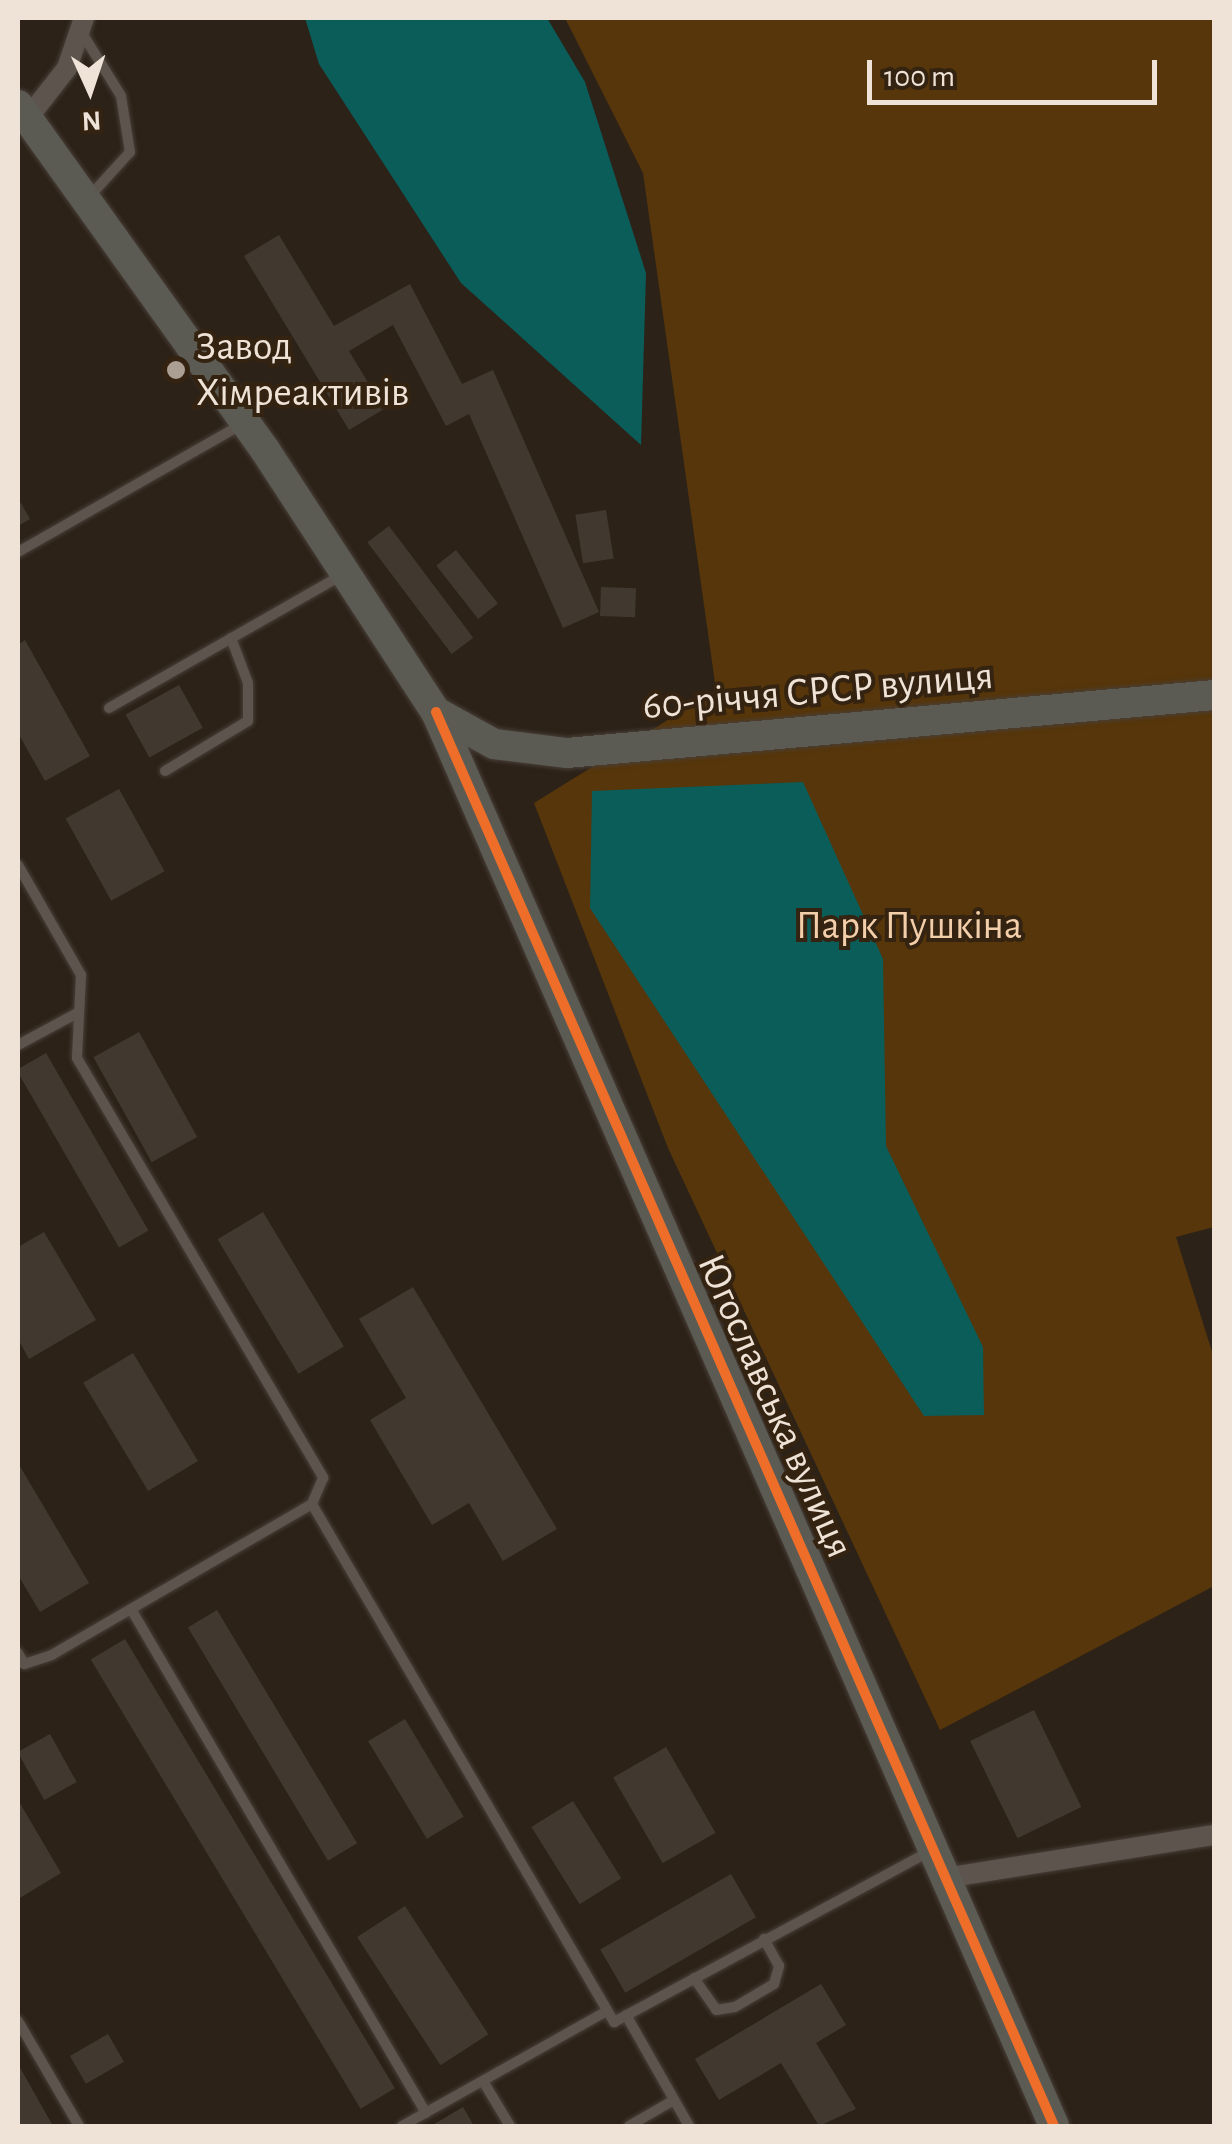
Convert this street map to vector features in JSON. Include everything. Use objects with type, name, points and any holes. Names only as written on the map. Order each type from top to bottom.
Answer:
[{"type":"street","points":[[22,112],[67,68],[83,25]]},
{"type":"street","name":"Югославська вулиця","points":[[22,112],[245,423],[436,712],[937,1847],[1054,2126]]},
{"type":"street","name":"60-річчя СРСР вулиця","points":[[436,712],[494,744],[567,753],[1214,695]]},
{"type":"street","points":[[950,1877],[1214,1835]]},
{"type":"lane","points":[[83,25],[122,96],[130,152],[86,201]]},
{"type":"lane","points":[[18,552],[245,423]]},
{"type":"lane","points":[[108,708],[345,573]]},
{"type":"lane","points":[[165,771],[248,721],[248,683],[231,638]]},
{"type":"lane","points":[[18,865],[82,975],[77,1058],[323,1478],[312,1504],[52,1656],[24,1664],[18,1653]]},
{"type":"lane","points":[[18,1046],[80,1012]]},
{"type":"lane","points":[[312,1504],[614,2022],[937,1847]]},
{"type":"lane","points":[[132,1609],[426,2113]]},
{"type":"lane","points":[[694,1978],[716,2010],[735,2007],[774,1984],[779,1966],[764,1939]]},
{"type":"lane","points":[[402,2126],[607,2011]]},
{"type":"lane","points":[[626,2015],[690,2126]]},
{"type":"lane","points":[[18,2021],[79,2126]]},
{"type":"lane","points":[[483,2081],[510,2126]]},
{"type":"lane","points":[[629,2126],[674,2100]]},
{"type":"green space","name":"Парк Пушкіна","points":[[565,18],[1214,18],[1214,1227],[1176,1237],[1214,1358],[1214,1586],[940,1730],[668,1148],[534,803],[716,690],[643,173]]},
{"type":"water","points":[[305,18],[547,18],[585,82],[646,273],[641,445],[461,283],[319,64]]},
{"type":"water","points":[[803,782],[883,959],[886,1146],[983,1347],[984,1415],[924,1416],[590,908],[592,791]]},
{"type":"building","points":[[279,235],[334,326],[410,284],[462,384],[493,370],[599,612],[563,628],[469,414],[446,426],[393,325],[349,351],[384,409],[349,430],[244,256]]},
{"type":"building","points":[[18,498],[30,519],[18,526]]},
{"type":"building","points":[[606,510],[614,558],[583,563],[575,515]]},
{"type":"building","points":[[389,526],[473,638],[452,654],[367,542]]},
{"type":"building","points":[[456,550],[498,604],[478,619],[436,565]]},
{"type":"building","points":[[601,587],[636,588],[635,617],[600,616]]},
{"type":"building","points":[[25,640],[90,756],[45,781],[18,733],[18,645]]},
{"type":"building","points":[[179,685],[203,728],[149,757],[126,715]]},
{"type":"building","points":[[119,789],[165,871],[111,901],[66,819]]},
{"type":"building","points":[[139,1032],[197,1137],[152,1162],[94,1057]]},
{"type":"building","points":[[46,1053],[148,1231],[119,1248],[18,1073]]},
{"type":"building","points":[[263,1212],[344,1347],[298,1374],[218,1239]]},
{"type":"building","points":[[44,1232],[96,1320],[29,1359],[18,1339],[18,1247]]},
{"type":"building","points":[[413,1287],[557,1529],[503,1561],[469,1503],[432,1525],[370,1420],[406,1398],[359,1319]]},
{"type":"building","points":[[133,1353],[198,1461],[148,1491],[83,1383]]},
{"type":"building","points":[[18,1463],[89,1583],[40,1612],[18,1575]]},
{"type":"building","points":[[217,1610],[357,1843],[328,1861],[188,1628]]},
{"type":"building","points":[[125,1639],[395,2088],[361,2109],[91,1660]]},
{"type":"building","points":[[1034,1710],[1081,1807],[1018,1838],[970,1741]]},
{"type":"building","points":[[405,1719],[464,1817],[427,1839],[368,1741]]},
{"type":"building","points":[[50,1734],[77,1782],[44,1800],[18,1752]]},
{"type":"building","points":[[666,1747],[716,1833],[663,1863],[613,1778]]},
{"type":"building","points":[[18,1800],[61,1873],[18,1899]]},
{"type":"building","points":[[573,1801],[621,1878],[580,1904],[531,1827]]},
{"type":"building","points":[[731,1874],[756,1917],[625,1993],[600,1950]]},
{"type":"building","points":[[405,1906],[488,2034],[441,2065],[357,1937]]},
{"type":"building","points":[[821,1984],[846,2025],[816,2043],[856,2109],[819,2126],[781,2063],[719,2100],[695,2059]]},
{"type":"building","points":[[108,2034],[124,2062],[86,2084],[70,2056]]},
{"type":"building","points":[[18,2064],[53,2126],[18,2126]]},
{"type":"building","points":[[463,2107],[474,2126],[431,2126]]},
{"type":"cycle path","points":[[436,712],[1054,2126]]},
{"type":"place","name":"Завод Хімреактивів","points":[[176,370]]}]
